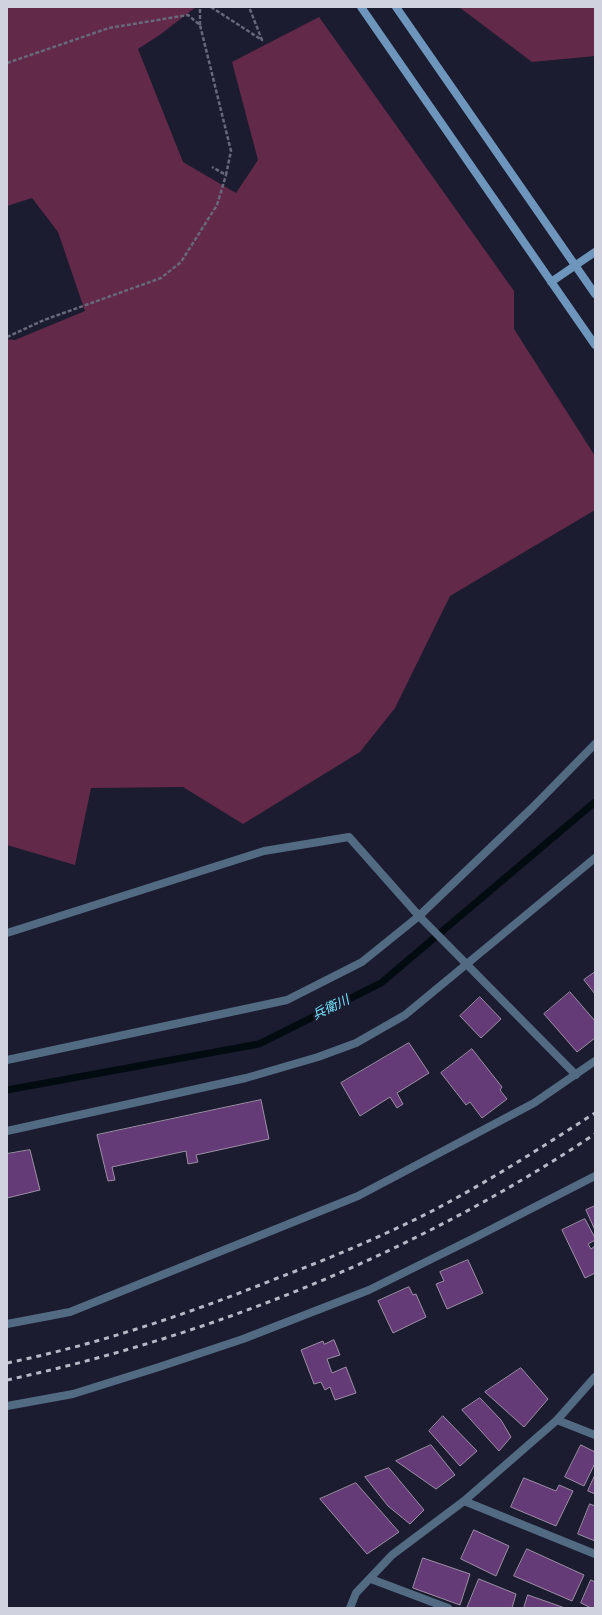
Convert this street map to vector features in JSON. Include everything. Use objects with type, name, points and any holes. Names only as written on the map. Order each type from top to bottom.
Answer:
[{"type":"street","points":[[361,7],[595,345]]},
{"type":"street","points":[[396,7],[595,294]]},
{"type":"street","points":[[551,282],[595,252]]},
{"type":"street","points":[[7,1060],[287,1000],[362,962],[418,916],[532,808],[595,744]]},
{"type":"street","points":[[7,932],[264,851],[349,836],[418,916],[576,1075]]},
{"type":"street","points":[[7,1131],[246,1078],[318,1057],[356,1043],[405,1015],[595,858]]},
{"type":"street","points":[[7,1324],[70,1312],[358,1196],[534,1103],[595,1061]]},
{"type":"street","points":[[7,1406],[74,1394],[243,1339],[347,1299],[369,1290],[476,1237],[595,1176]]},
{"type":"street","points":[[350,1608],[356,1593],[371,1579],[392,1555],[464,1501],[557,1420],[595,1377]]},
{"type":"street","points":[[557,1420],[595,1434]]},
{"type":"street","points":[[464,1501],[595,1554]]},
{"type":"street","points":[[371,1579],[448,1608]]},
{"type":"path","points":[[7,337],[44,320],[161,278],[181,262],[217,205],[231,151],[200,25],[200,7]]},
{"type":"path","points":[[211,7],[262,40],[249,7]]},
{"type":"path","points":[[7,63],[110,28],[188,15],[200,25]]},
{"type":"path","points":[[212,167],[226,175]]},
{"type":"shaded area","points":[[7,7],[196,7],[161,34],[138,49],[183,162],[236,193],[258,160],[232,62],[319,17],[514,291],[514,329],[595,456],[595,510],[450,596],[395,708],[360,752],[243,824],[183,787],[91,788],[75,865],[7,845],[7,339],[15,340],[85,311],[58,232],[32,198],[7,206]]},
{"type":"shaded area","points":[[459,7],[595,7],[595,56],[532,62]]},
{"type":"building","points":[[595,972],[595,994],[584,980]]},
{"type":"building","points":[[570,992],[595,1021],[595,1038],[577,1052],[544,1014]]},
{"type":"building","points":[[480,997],[501,1019],[481,1038],[460,1016]]},
{"type":"building","points":[[409,1043],[429,1073],[397,1093],[403,1104],[397,1108],[390,1097],[360,1116],[341,1083]]},
{"type":"building","points":[[472,1049],[502,1087],[500,1090],[507,1099],[482,1118],[470,1102],[466,1105],[441,1073]]},
{"type":"building","points":[[261,1100],[269,1139],[196,1155],[198,1162],[188,1164],[186,1151],[112,1167],[115,1180],[108,1181],[97,1135]]},
{"type":"building","points":[[30,1150],[40,1190],[7,1198],[7,1154]]},
{"type":"building","points":[[595,1206],[595,1230],[586,1210]]},
{"type":"building","points":[[585,1219],[595,1238],[595,1240],[588,1244],[591,1249],[595,1246],[595,1273],[585,1278],[562,1230]]},
{"type":"building","points":[[468,1260],[483,1293],[447,1309],[436,1284],[444,1281],[440,1272]]},
{"type":"building","points":[[409,1287],[413,1295],[416,1294],[426,1317],[393,1333],[378,1301]]},
{"type":"building","points":[[334,1340],[340,1355],[327,1359],[332,1373],[346,1367],[356,1393],[335,1400],[330,1387],[325,1390],[321,1382],[314,1384],[301,1350],[323,1341],[324,1344]]},
{"type":"building","points":[[521,1368],[548,1399],[524,1427],[485,1392]]},
{"type":"building","points":[[480,1398],[501,1420],[511,1437],[499,1451],[462,1410]]},
{"type":"building","points":[[443,1416],[477,1451],[460,1466],[429,1431]]},
{"type":"building","points":[[431,1445],[455,1475],[436,1489],[396,1461]]},
{"type":"building","points":[[581,1445],[595,1452],[595,1463],[584,1486],[565,1477]]},
{"type":"building","points":[[389,1468],[424,1510],[410,1524],[388,1506],[365,1477]]},
{"type":"building","points":[[595,1475],[595,1494],[588,1491]]},
{"type":"building","points":[[524,1478],[556,1491],[559,1485],[573,1491],[556,1526],[511,1507]]},
{"type":"building","points":[[356,1483],[399,1532],[367,1554],[320,1499]]},
{"type":"building","points":[[590,1504],[595,1506],[595,1541],[578,1534]]},
{"type":"building","points":[[474,1530],[509,1546],[496,1576],[461,1559]]},
{"type":"building","points":[[527,1549],[584,1575],[572,1601],[514,1576]]},
{"type":"building","points":[[423,1558],[470,1574],[460,1605],[413,1588]]},
{"type":"building","points":[[479,1579],[516,1594],[512,1608],[467,1608]]},
{"type":"building","points":[[591,1580],[595,1582],[595,1608],[591,1608],[581,1603]]},
{"type":"building","points":[[528,1595],[565,1608],[524,1608]]},
{"type":"waterway","name":"兵衛川","points":[[7,1090],[259,1044],[381,983],[595,802]]},
{"type":"railway","points":[[7,1363],[75,1347],[143,1327],[315,1264],[413,1221],[453,1200],[515,1164],[595,1113]]},
{"type":"railway","points":[[7,1380],[85,1361],[162,1339],[238,1314],[313,1284],[386,1252],[458,1216],[527,1177],[595,1134]]}]
